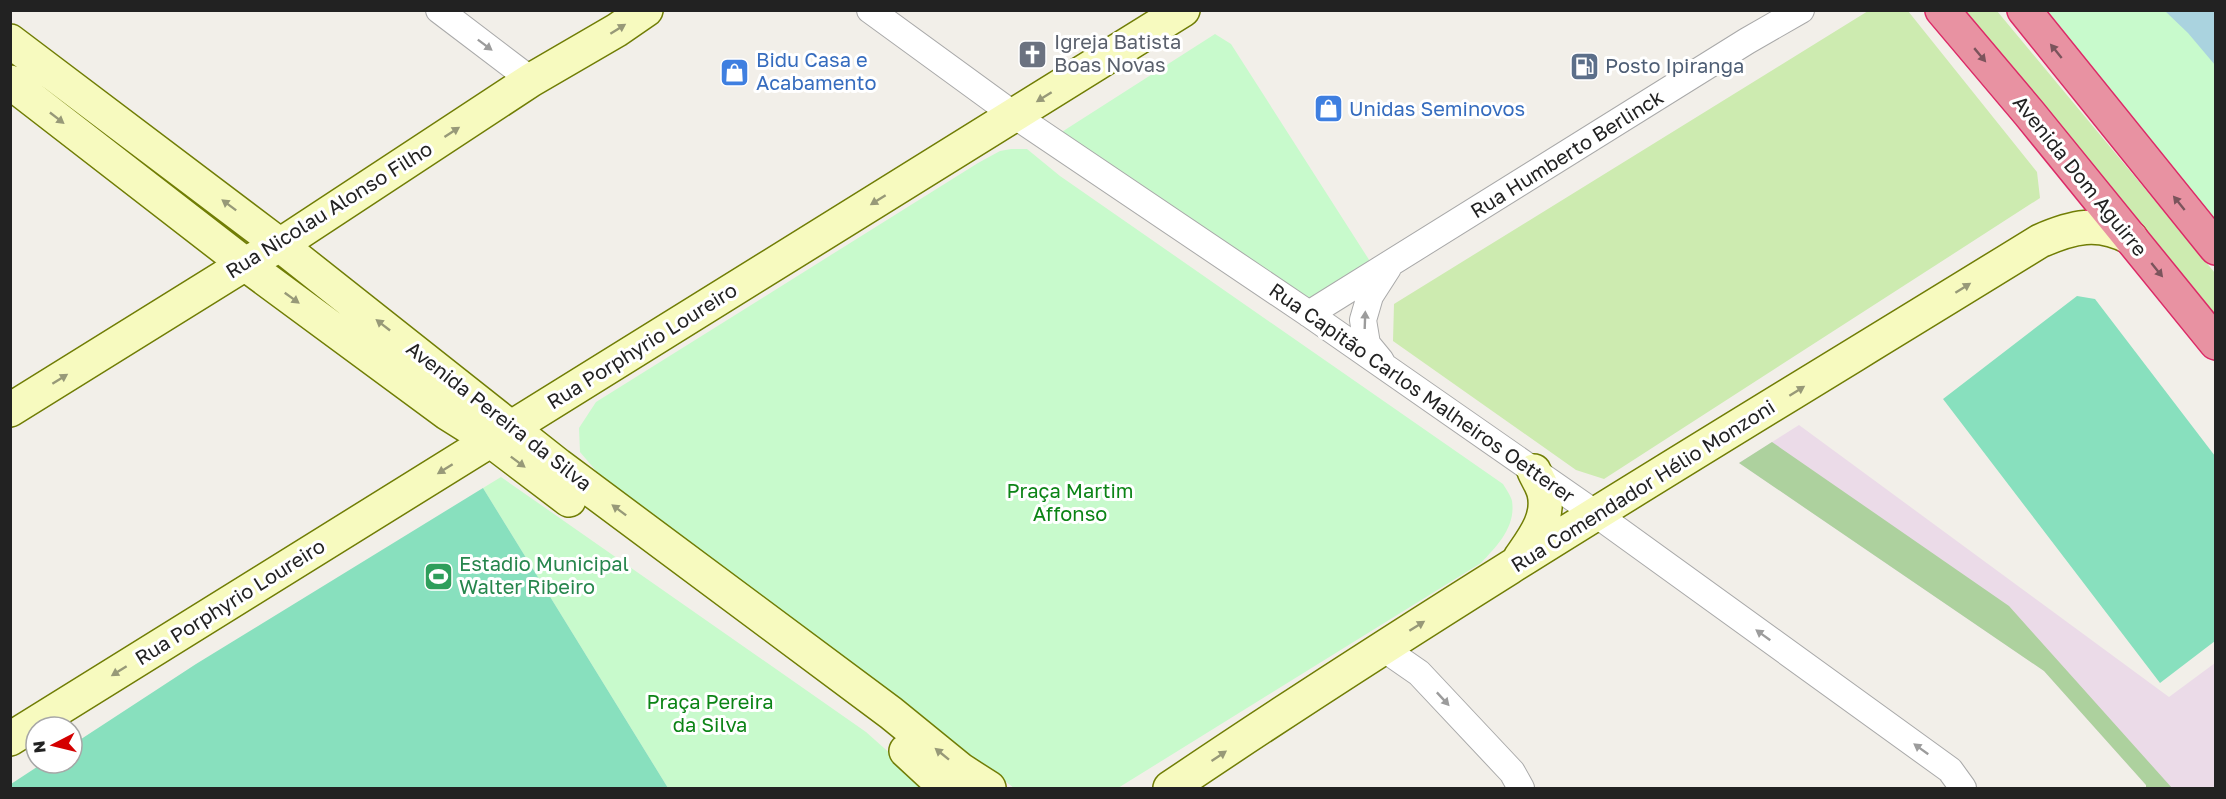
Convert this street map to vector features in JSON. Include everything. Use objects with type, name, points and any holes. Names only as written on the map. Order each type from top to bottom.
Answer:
[{"type":"highway","name":"Avenida Dom Aguirre","points":[[1942,10],[2216,343]]},
{"type":"highway","points":[[2024,10],[2216,248]]},
{"type":"main road","name":"Rua Nicolau Alonso Filho","points":[[10,410],[280,244],[531,80],[646,10]]},
{"type":"main road","name":"Rua Porphyrio Loureiro","points":[[10,739],[1183,10]]},
{"type":"main road","name":"Avenida Pereira da Silva","points":[[10,41],[324,279],[501,434],[873,721],[946,789]]},
{"type":"main road","name":"Avenida Pereira da Silva","points":[[10,82],[245,264],[447,413],[501,434],[558,465],[891,713],[961,770],[989,789]]},
{"type":"main road","points":[[324,279],[320,257],[320,236],[328,213]]},
{"type":"main road","name":"Rua Comendador Hélio Monzoni","points":[[1170,789],[1308,695],[1596,514],[2040,241],[2072,228],[2116,230],[2131,238]]},
{"type":"main road","points":[[1515,565],[1536,534],[1545,513],[1544,493],[1534,471]]},
{"type":"street","points":[[439,10],[531,80]]},
{"type":"street","name":"Rua Capitão Carlos Malheiros Oetterer","points":[[870,10],[1014,115],[1309,314],[1596,514],[1950,770],[1963,789]]},
{"type":"street","name":"Rua Humberto Berlinck","points":[[1309,314],[1747,41],[1801,10]]},
{"type":"street","name":"Rua Humberto Berlinck","points":[[1389,370],[1368,344],[1363,320],[1370,296],[1394,261]]},
{"type":"street","points":[[1383,648],[1419,673],[1512,772],[1521,789]]},
{"type":"shaded area","points":[[1799,425],[2169,697],[2215,663],[2215,788],[2146,788],[2146,785],[2044,671],[1739,463]]},
{"type":"green space","points":[[1868,11],[1908,11],[2037,172],[2040,198],[1604,479],[1576,470],[1393,341],[1394,304]]},
{"type":"green space","points":[[1963,11],[1997,11],[2215,273],[2215,319]]},
{"type":"green space","points":[[2043,11],[2215,11],[2215,222]]},
{"type":"green space","points":[[1215,34],[1231,44],[1373,266],[1310,306],[1057,135]]},
{"type":"green space","name":"Praça Martim Affonso","points":[[1027,149],[1060,176],[1503,484],[1512,501],[1508,528],[1499,543],[1481,563],[1118,788],[1014,788],[639,505],[597,472],[580,452],[579,428],[596,402],[978,163],[1000,151]]},
{"type":"green space","points":[[2077,296],[2095,299],[2215,456],[2215,641],[2160,683],[1943,399]]},
{"type":"green space","points":[[1772,442],[2009,606],[2172,788],[2146,788],[2146,785],[2044,671],[1739,463]]},
{"type":"green space","name":"Praça Pereira da Silva","points":[[501,477],[866,732],[929,788],[668,788],[483,488]]},
{"type":"green space","name":"Estadio Municipal Walter Ribeiro","points":[[483,488],[668,788],[11,788],[11,784],[25,775],[84,775],[84,737],[196,664]]},
{"type":"water","points":[[2165,11],[2215,11],[2215,65],[2188,33]]},
{"type":"place","name":"Igreja Batista Boas Novas","points":[[1033,54]]},
{"type":"place","name":"Posto Ipiranga","points":[[1584,66]]},
{"type":"place","name":"Bidu Casa e Acabamento","points":[[735,72]]},
{"type":"place","name":"Unidas Seminovos","points":[[1328,109]]},
{"type":"place","name":"Estadio Municipal Walter Ribeiro","points":[[438,576]]}]
